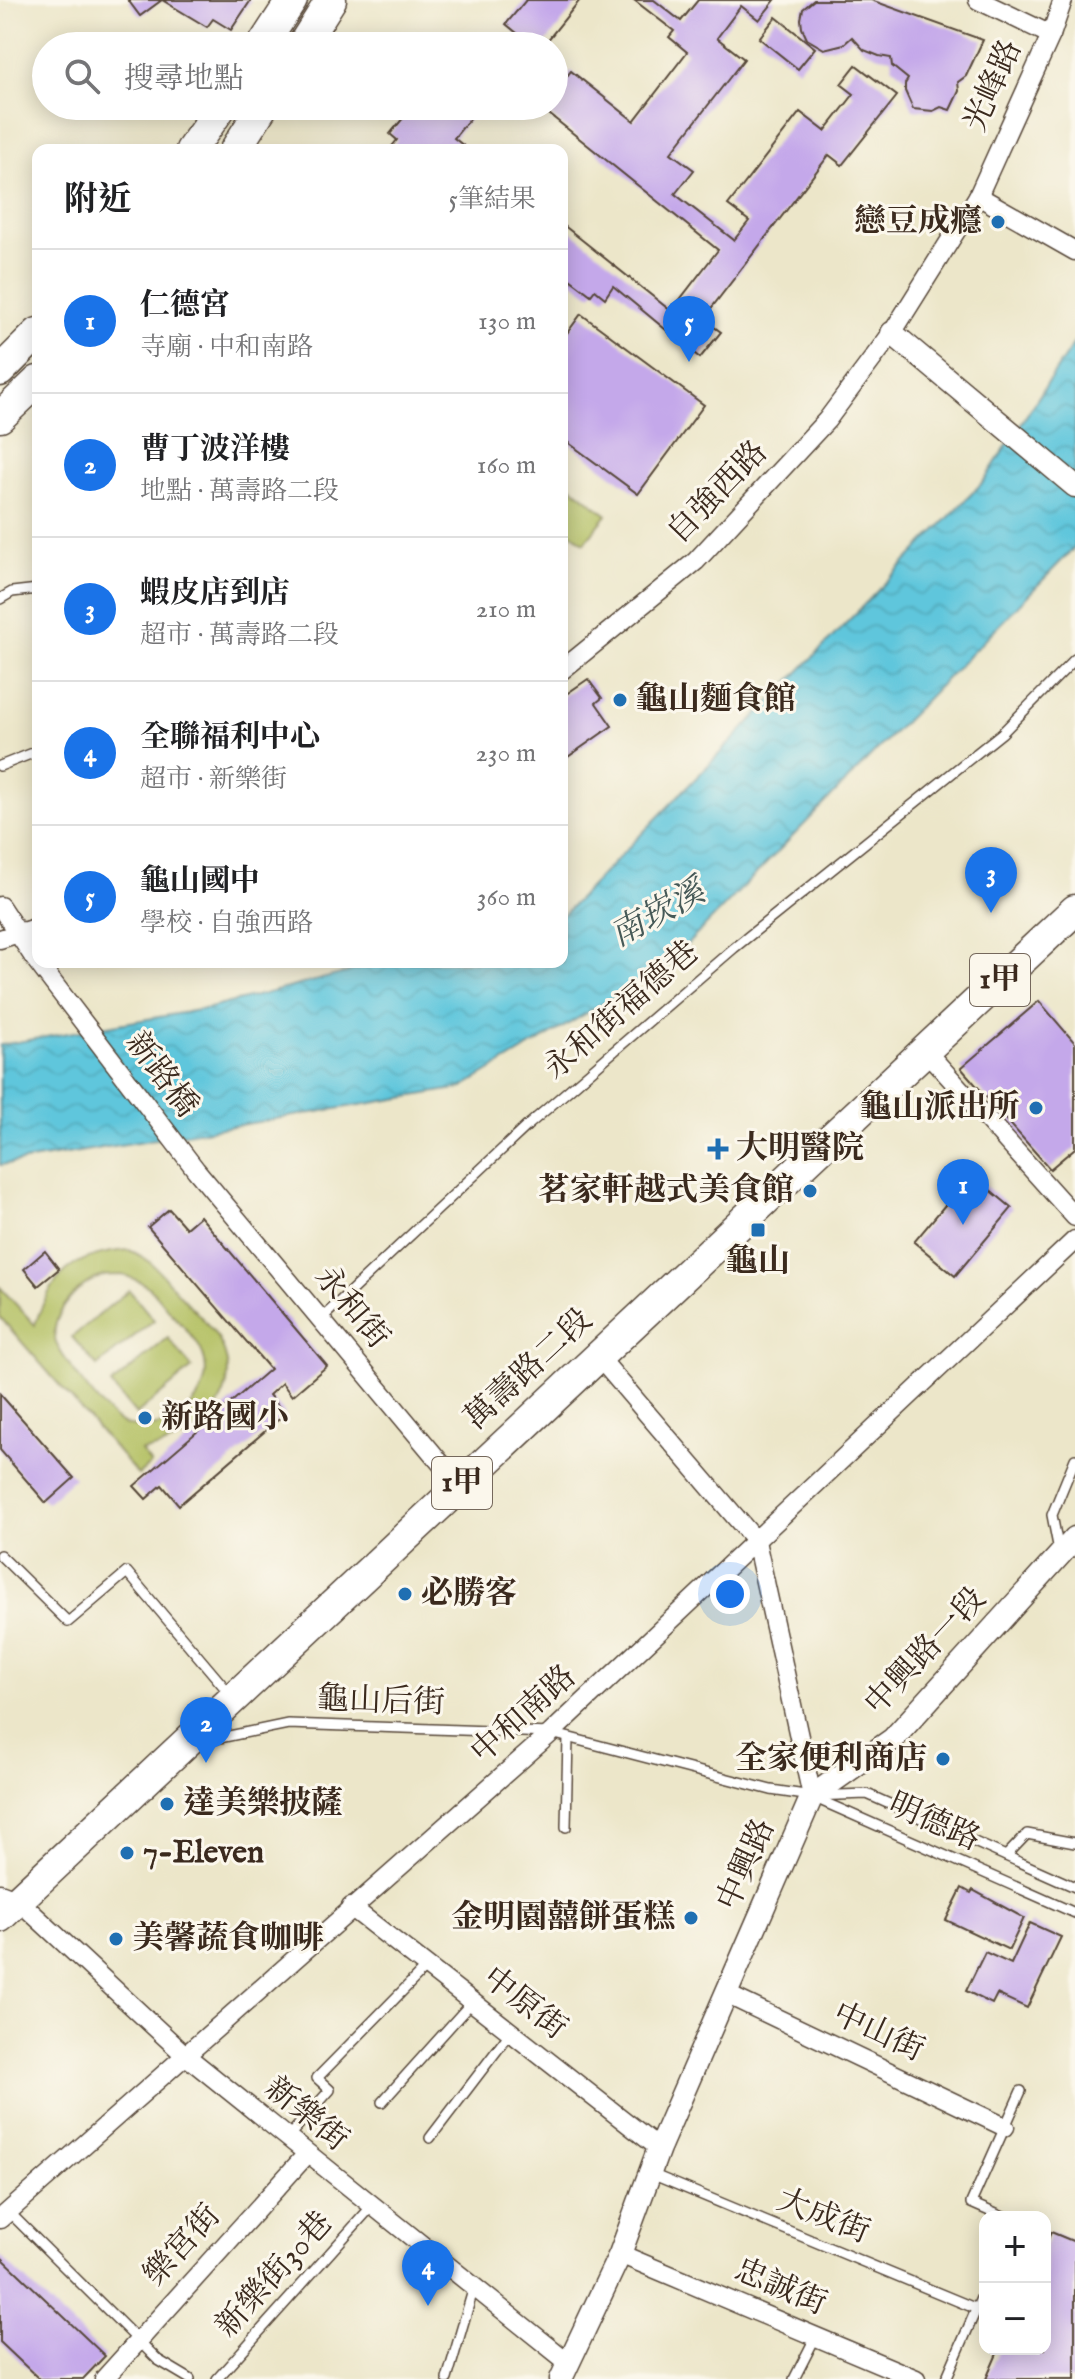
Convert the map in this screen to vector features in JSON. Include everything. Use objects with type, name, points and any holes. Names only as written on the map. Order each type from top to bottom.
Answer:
[{"type":"main road","points":[[271,32],[292,0]]},
{"type":"main road","points":[[311,32],[331,0]]},
{"type":"main road","points":[[195,144],[212,120]]},
{"type":"main road","points":[[239,144],[254,120]]},
{"type":"main road","points":[[0,371],[32,339]]},
{"type":"main road","points":[[0,417],[32,387]]},
{"type":"main road","name":"萬壽路二段","points":[[6,1904],[182,1745],[1075,910]]},
{"type":"street","points":[[978,0],[1051,35]]},
{"type":"street","name":"光峰路","points":[[892,333],[978,196],[1051,35],[1063,0]]},
{"type":"street","points":[[978,196],[1075,251]]},
{"type":"street","points":[[892,333],[1075,486]]},
{"type":"street","name":"自強西路","points":[[568,665],[696,561],[827,420],[892,333]]},
{"type":"street","points":[[0,906],[8,937],[32,929]]},
{"type":"street","name":"新路橋","points":[[8,937],[32,964]]},
{"type":"street","name":"新路橋","points":[[35,968],[78,1016],[196,1170]]},
{"type":"street","points":[[924,1049],[1075,1217]]},
{"type":"street","name":"永和街","points":[[196,1170],[459,1485]]},
{"type":"street","name":"中和南路","points":[[4,2215],[351,1907],[560,1735],[756,1541],[1075,1240]]},
{"type":"street","name":"中興路","points":[[565,2371],[620,2254],[659,2148],[812,1796],[756,1541],[597,1355]]},
{"type":"street","name":"中興路一段","points":[[812,1796],[893,1739],[1067,1546]]},
{"type":"street","name":"新樂街","points":[[6,1904],[185,2055],[474,2287],[565,2371]]},
{"type":"street","name":"中原街","points":[[351,1907],[659,2148]]},
{"type":"street","name":"中山街","points":[[726,1994],[1005,2127]]},
{"type":"street","name":"樂宮街","points":[[104,2379],[307,2154]]},
{"type":"street","name":"忠誠街","points":[[620,2254],[916,2379]]},
{"type":"lane","points":[[0,599],[12,592],[32,590]]},
{"type":"lane","name":"永和街福德巷","points":[[321,1319],[527,1126],[734,948],[1002,733],[1075,659]]},
{"type":"lane","points":[[0,766],[32,753]]},
{"type":"lane","points":[[1067,1546],[1052,1515],[1075,1459]]},
{"type":"lane","points":[[0,1555],[68,1622],[127,1572],[233,1697]]},
{"type":"lane","name":"龜山后街","points":[[182,1745],[288,1724],[560,1735],[771,1790],[812,1796]]},
{"type":"lane","points":[[560,1735],[566,1827]]},
{"type":"lane","name":"明德路","points":[[812,1796],[867,1794],[1075,1887]]},
{"type":"lane","name":"明德路","points":[[812,1796],[1075,1913]]},
{"type":"lane","points":[[1006,1856],[1027,1834],[1075,1843]]},
{"type":"lane","points":[[287,2138],[330,2090],[317,2078],[427,1966]]},
{"type":"lane","points":[[382,2102],[472,2002]]},
{"type":"lane","points":[[430,2138],[511,2032]]},
{"type":"lane","points":[[989,2211],[971,2203],[1021,2091]]},
{"type":"lane","name":"大成街","points":[[649,2173],[977,2309]]},
{"type":"lane","name":"新樂街30巷","points":[[217,2379],[372,2206]]},
{"type":"lane","points":[[4,2215],[158,2360],[190,2379]]},
{"type":"lane","points":[[447,2379],[474,2287]]},
{"type":"lane","points":[[946,2379],[979,2304]]},
{"type":"lane","points":[[794,2379],[816,2336]]},
{"type":"green space","points":[[568,484],[607,515],[584,543],[568,530]]},
{"type":"green space","points":[[129,1250],[151,1263],[213,1331],[226,1358],[228,1376],[216,1408],[190,1433],[158,1448],[141,1451],[151,1464],[138,1475],[0,1317],[0,1287],[35,1325],[58,1279],[80,1262],[110,1252]],"holes":[[[122,1275],[139,1281],[151,1290],[197,1343],[206,1368],[201,1391],[186,1411],[175,1419],[152,1427],[133,1427],[116,1420],[81,1381],[55,1339],[62,1309],[77,1292],[95,1279]]]},
{"type":"green space","points":[[129,1290],[154,1320],[97,1366],[72,1337]]},
{"type":"green space","points":[[168,1338],[192,1368],[136,1415],[111,1385]]},
{"type":"water","name":"南崁溪","points":[[1075,341],[1075,547],[667,965],[461,1088],[0,1165],[0,1045],[210,1008],[364,968],[568,968],[568,910],[983,482]]},
{"type":"building","points":[[128,0],[162,0],[140,16]]},
{"type":"building","points":[[162,0],[251,0],[231,30],[213,19],[207,27]]},
{"type":"building","points":[[526,0],[580,0],[554,32],[516,32],[506,24]]},
{"type":"building","points":[[634,0],[654,0],[681,21],[698,0],[775,0],[759,20],[741,6],[717,38],[744,59],[671,153],[694,170],[675,194],[734,240],[749,221],[728,205],[800,112],[825,131],[854,94],[841,84],[856,65],[897,96],[842,165],[829,155],[703,319],[721,332],[700,358],[613,286],[605,298],[595,290],[591,295],[568,278],[568,229],[671,311],[718,250],[556,120],[568,120],[568,75],[571,71],[634,121],[687,52],[669,37],[674,31]]},
{"type":"building","points":[[814,0],[871,0],[983,40],[966,76],[958,82],[959,91],[950,110],[941,107],[933,111],[913,109],[905,91],[908,79],[892,66],[891,58],[864,50],[852,37],[844,44],[824,49],[807,39],[801,19],[803,9]]},
{"type":"building","points":[[776,17],[815,48],[798,69],[759,38]]},
{"type":"building","points":[[402,120],[469,120],[454,138],[462,144],[394,144],[397,140],[390,134]]},
{"type":"building","points":[[581,314],[704,405],[638,494],[568,442],[568,332]]},
{"type":"building","points":[[588,679],[602,698],[596,703],[612,726],[568,757],[568,693]]},
{"type":"building","name":"龜山派出所","points":[[1039,1001],[1075,1043],[1075,1148],[1050,1169],[961,1068]]},
{"type":"building","points":[[971,1174],[1012,1208],[955,1276],[914,1242]]},
{"type":"building","points":[[169,1209],[186,1228],[200,1216],[327,1366],[292,1396],[282,1383],[269,1395],[285,1414],[179,1505],[162,1485],[146,1499],[134,1486],[270,1369],[148,1227]]},
{"type":"building","points":[[45,1251],[59,1269],[38,1286],[24,1269]]},
{"type":"building","points":[[0,1394],[74,1478],[46,1503],[0,1450]]},
{"type":"building","points":[[962,1888],[971,1893],[973,1890],[1024,1918],[1009,1950],[946,1920]]},
{"type":"building","points":[[1030,1923],[1061,1937],[1027,2008],[997,1994],[992,2004],[966,1991],[985,1952],[1011,1964]]},
{"type":"building","points":[[1051,2232],[1075,2242],[1075,2379],[986,2379],[996,2355],[1051,2355]]},
{"type":"building","points":[[0,2256],[105,2356],[83,2379],[39,2379],[0,2342]]},
{"type":"place","name":"戀豆成癮","points":[[998,222]]},
{"type":"place","name":"龜山國中","points":[[689,362]]},
{"type":"place","name":"龜山麵食館","points":[[620,700]]},
{"type":"place","name":"蝦皮店到店","points":[[991,913]]},
{"type":"place","name":"龜山派出所","points":[[1036,1108]]},
{"type":"place","name":"大明醫院","points":[[718,1149]]},
{"type":"place","name":"茗家軒越式美食館","points":[[810,1191]]},
{"type":"place","name":"仁德宮","points":[[963,1225]]},
{"type":"place","name":"龜山","points":[[758,1230]]},
{"type":"place","name":"新路國小","points":[[145,1418]]},
{"type":"place","name":"必勝客","points":[[405,1594]]},
{"type":"place","name":"全家便利商店","points":[[943,1759]]},
{"type":"place","name":"曹丁波洋樓","points":[[206,1763]]},
{"type":"place","name":"達美樂披薩","points":[[167,1804]]},
{"type":"place","name":"7-Eleven","points":[[127,1853]]},
{"type":"place","name":"金明園囍餅蛋糕","points":[[691,1918]]},
{"type":"place","name":"美馨蔬食咖啡","points":[[116,1939]]},
{"type":"place","name":"全聯福利中心","points":[[428,2306]]}]
